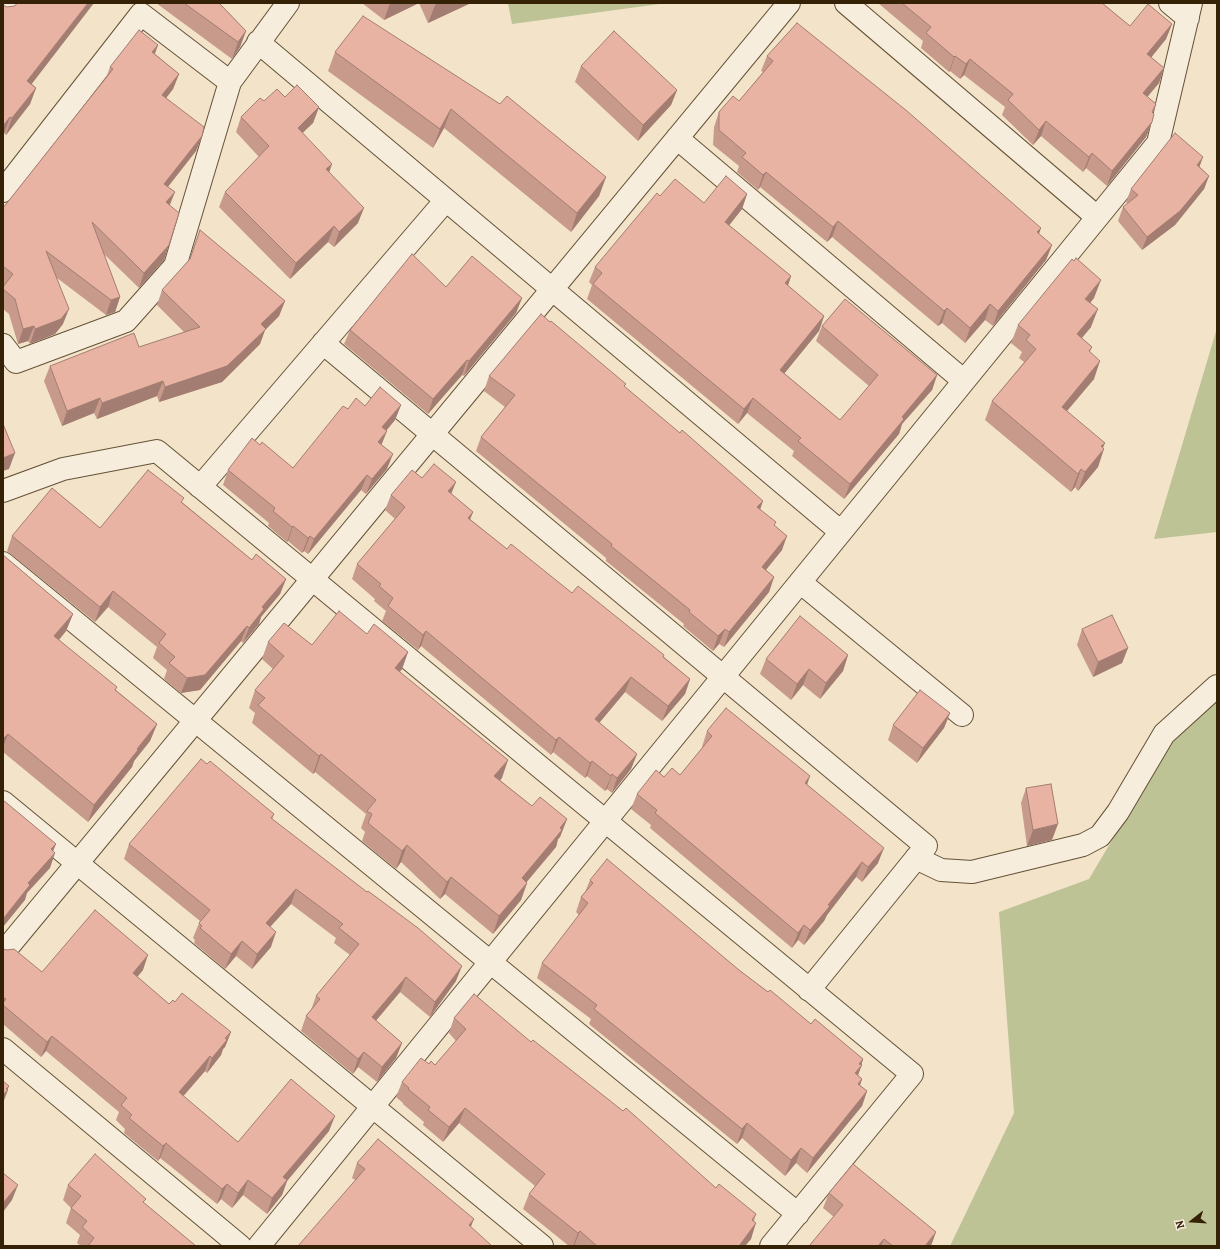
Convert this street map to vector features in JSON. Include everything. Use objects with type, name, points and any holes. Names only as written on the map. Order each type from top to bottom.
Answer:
[{"type":"street","points":[[3,11],[9,3]]},
{"type":"street","points":[[3,345],[16,362],[126,321],[175,266],[230,82],[288,3]]},
{"type":"street","points":[[3,953],[789,3]]},
{"type":"street","points":[[846,3],[1097,217]]},
{"type":"street","points":[[259,1246],[1158,143],[1190,10],[1170,3]]},
{"type":"street","points":[[3,191],[141,14],[230,82]]},
{"type":"street","points":[[258,42],[841,532]]},
{"type":"street","points":[[677,138],[964,381]]},
{"type":"street","points":[[200,487],[446,200]]},
{"type":"street","points":[[324,343],[926,846],[809,990]]},
{"type":"street","points":[[3,491],[63,469],[157,451],[912,1074],[771,1246]]},
{"type":"street","points":[[3,563],[798,1214]]},
{"type":"street","points":[[800,582],[962,715]]},
{"type":"street","points":[[916,858],[941,870],[972,872],[1083,845],[1100,836],[1118,812],[1164,734],[1217,686]]},
{"type":"street","points":[[3,802],[373,1107],[530,1242]]},
{"type":"street","points":[[3,1049],[240,1246]]},
{"type":"green space","points":[[508,3],[667,3],[512,24]]},
{"type":"green space","points":[[1217,328],[1217,532],[1154,539]]},
{"type":"green space","points":[[1217,699],[1217,1246],[950,1246],[1014,1113],[999,912],[1089,879],[1185,717]]},
{"type":"building","points":[[18,3],[88,3],[27,81],[36,88],[12,118],[10,117],[3,126],[3,5],[7,7],[14,6]]},
{"type":"building","points":[[184,3],[219,3],[246,31],[238,42]]},
{"type":"building","points":[[902,3],[1102,3],[1130,26],[1148,4],[1172,24],[1147,54],[1164,68],[1143,93],[1156,104],[1152,112],[1154,114],[1152,122],[1112,171],[1092,153],[1089,157],[1046,121],[1039,130],[1008,100],[1013,94],[970,59],[966,64],[955,56],[954,57],[926,33],[931,27]]},
{"type":"building","points":[[363,16],[500,104],[507,96],[606,177],[577,213],[451,109],[440,129],[335,52]]},
{"type":"building","points":[[797,23],[907,111],[1041,228],[1037,232],[1052,245],[998,311],[990,304],[970,328],[947,308],[944,311],[838,221],[833,227],[766,172],[763,175],[742,157],[746,153],[719,130],[719,112],[733,96],[739,101],[773,61],[767,56]]},
{"type":"building","points":[[139,30],[158,45],[152,52],[179,74],[162,95],[204,127],[202,136],[164,184],[175,192],[166,202],[179,213],[169,245],[144,273],[92,222],[120,297],[111,300],[46,251],[69,309],[61,319],[35,329],[34,326],[23,329],[15,299],[3,289],[13,274],[3,266],[3,208],[113,69],[110,67]]},
{"type":"building","points":[[614,31],[677,90],[643,125],[581,66]]},
{"type":"building","points":[[297,85],[319,107],[298,128],[332,164],[326,169],[364,208],[339,232],[334,226],[296,263],[225,192],[269,146],[241,117],[260,98],[264,101],[277,89],[285,97]]},
{"type":"building","points":[[1175,133],[1203,157],[1197,165],[1209,176],[1180,211],[1147,237],[1123,207],[1138,195],[1131,189]]},
{"type":"building","points":[[726,176],[747,194],[725,222],[791,276],[785,283],[824,316],[780,370],[840,420],[878,375],[822,326],[845,299],[937,375],[902,417],[904,419],[850,484],[798,441],[801,438],[753,398],[744,409],[593,284],[602,273],[595,267],[657,193],[660,196],[675,179],[704,203]]},
{"type":"building","points":[[200,230],[285,301],[261,324],[266,329],[227,366],[165,387],[163,381],[102,403],[100,398],[67,411],[50,366],[134,333],[139,347],[200,327],[162,290],[190,259]]},
{"type":"building","points":[[412,254],[446,287],[472,256],[522,298],[469,361],[467,360],[433,399],[350,330]]},
{"type":"building","points":[[1076,258],[1101,280],[1085,299],[1098,309],[1077,334],[1092,347],[1089,351],[1100,361],[1062,407],[1105,443],[1101,446],[1104,449],[1085,472],[1081,469],[1078,474],[992,401],[1036,349],[1026,340],[1030,335],[1018,325],[1072,259],[1074,261]]},
{"type":"building","points":[[541,314],[626,384],[624,386],[680,433],[682,430],[763,501],[757,507],[776,522],[774,525],[787,536],[762,567],[774,577],[729,632],[725,629],[718,636],[689,612],[690,610],[611,546],[612,544],[481,437],[515,395],[489,376]]},
{"type":"building","points":[[380,387],[401,405],[382,427],[387,431],[378,442],[393,454],[372,479],[367,475],[314,539],[310,536],[308,538],[293,526],[292,527],[273,511],[275,508],[228,470],[252,438],[260,445],[262,442],[293,468],[343,406],[348,409],[356,398],[365,406]]},
{"type":"building","points":[[3,424],[15,453],[3,458]]},
{"type":"building","points":[[434,464],[456,482],[448,491],[473,512],[468,518],[507,549],[511,544],[572,593],[578,586],[664,655],[663,657],[690,679],[668,706],[631,677],[595,719],[637,754],[617,778],[612,774],[611,776],[592,761],[590,763],[559,737],[556,740],[426,631],[423,635],[388,606],[393,598],[379,586],[381,584],[357,564],[405,507],[391,495],[412,470],[422,478]]},
{"type":"building","points":[[148,470],[184,498],[181,502],[252,560],[256,554],[286,579],[262,607],[264,609],[249,628],[247,626],[205,675],[187,678],[169,663],[175,657],[159,643],[166,634],[113,591],[100,607],[12,536],[52,488],[100,528]]},
{"type":"building","points":[[3,555],[73,614],[54,636],[117,687],[115,690],[157,724],[94,805],[8,734],[4,738],[3,737]]},
{"type":"building","points":[[339,611],[367,634],[374,624],[408,652],[395,668],[508,760],[494,776],[532,806],[540,797],[567,819],[560,828],[562,830],[522,878],[527,883],[499,916],[451,877],[447,882],[407,845],[402,851],[368,823],[372,814],[367,811],[376,800],[321,754],[319,756],[258,705],[265,698],[255,690],[284,656],[268,642],[284,623],[312,645]]},
{"type":"building","points":[[1112,615],[1128,648],[1098,662],[1082,629]]},
{"type":"building","points":[[800,616],[848,655],[826,683],[809,669],[797,684],[766,659]]},
{"type":"building","points":[[920,690],[950,713],[923,748],[893,725]]},
{"type":"building","points":[[726,708],[810,776],[805,783],[884,848],[868,867],[862,862],[828,905],[830,906],[810,930],[804,925],[798,933],[655,813],[657,810],[637,794],[656,770],[664,777],[672,768],[680,775],[712,736],[707,731]]},
{"type":"building","points":[[201,759],[207,764],[210,761],[274,814],[271,818],[367,892],[368,891],[418,928],[462,966],[435,1002],[406,977],[372,1017],[402,1043],[382,1067],[364,1052],[358,1059],[306,1016],[320,999],[316,996],[359,944],[339,928],[343,924],[296,889],[266,923],[276,932],[257,954],[242,941],[231,954],[200,928],[202,926],[199,923],[210,910],[129,844]]},
{"type":"building","points":[[1051,784],[1058,824],[1033,830],[1026,788]]},
{"type":"building","points":[[3,800],[56,844],[51,849],[55,853],[28,883],[30,885],[3,919]]},
{"type":"building","points":[[607,859],[739,970],[768,992],[770,990],[811,1024],[815,1019],[863,1059],[859,1064],[862,1065],[855,1073],[862,1079],[858,1084],[867,1091],[813,1158],[801,1148],[791,1160],[747,1123],[742,1129],[594,1009],[597,1005],[542,963],[588,903],[581,897],[593,883],[590,880]]},
{"type":"building","points":[[95,910],[148,955],[133,973],[169,1004],[173,1000],[175,1002],[182,993],[231,1032],[225,1038],[227,1040],[212,1058],[210,1056],[179,1092],[238,1142],[291,1079],[335,1116],[283,1177],[287,1180],[272,1198],[248,1180],[238,1193],[227,1184],[222,1189],[166,1143],[163,1146],[129,1118],[132,1115],[121,1105],[127,1098],[52,1036],[47,1042],[3,1005],[6,999],[3,997],[3,949],[14,949],[42,972]]},
{"type":"building","points":[[474,994],[531,1042],[533,1040],[623,1111],[626,1108],[716,1188],[719,1184],[756,1214],[752,1220],[756,1223],[739,1246],[597,1246],[580,1231],[578,1233],[529,1194],[545,1174],[465,1108],[449,1127],[428,1110],[430,1107],[408,1089],[409,1088],[402,1082],[421,1058],[429,1064],[431,1061],[435,1065],[466,1029],[454,1018]]},
{"type":"building","points":[[3,1081],[9,1086],[6,1089],[8,1090],[3,1095]]},
{"type":"building","points":[[378,1139],[474,1219],[469,1225],[492,1246],[298,1246],[365,1169],[357,1163]]},
{"type":"building","points":[[95,1154],[146,1199],[143,1202],[196,1246],[88,1246],[94,1238],[82,1227],[87,1221],[71,1208],[81,1196],[68,1185]]},
{"type":"building","points":[[853,1164],[936,1232],[925,1246],[893,1246],[884,1239],[878,1246],[809,1246],[843,1205],[829,1193]]},
{"type":"building","points":[[3,1173],[18,1185],[3,1203]]}]
